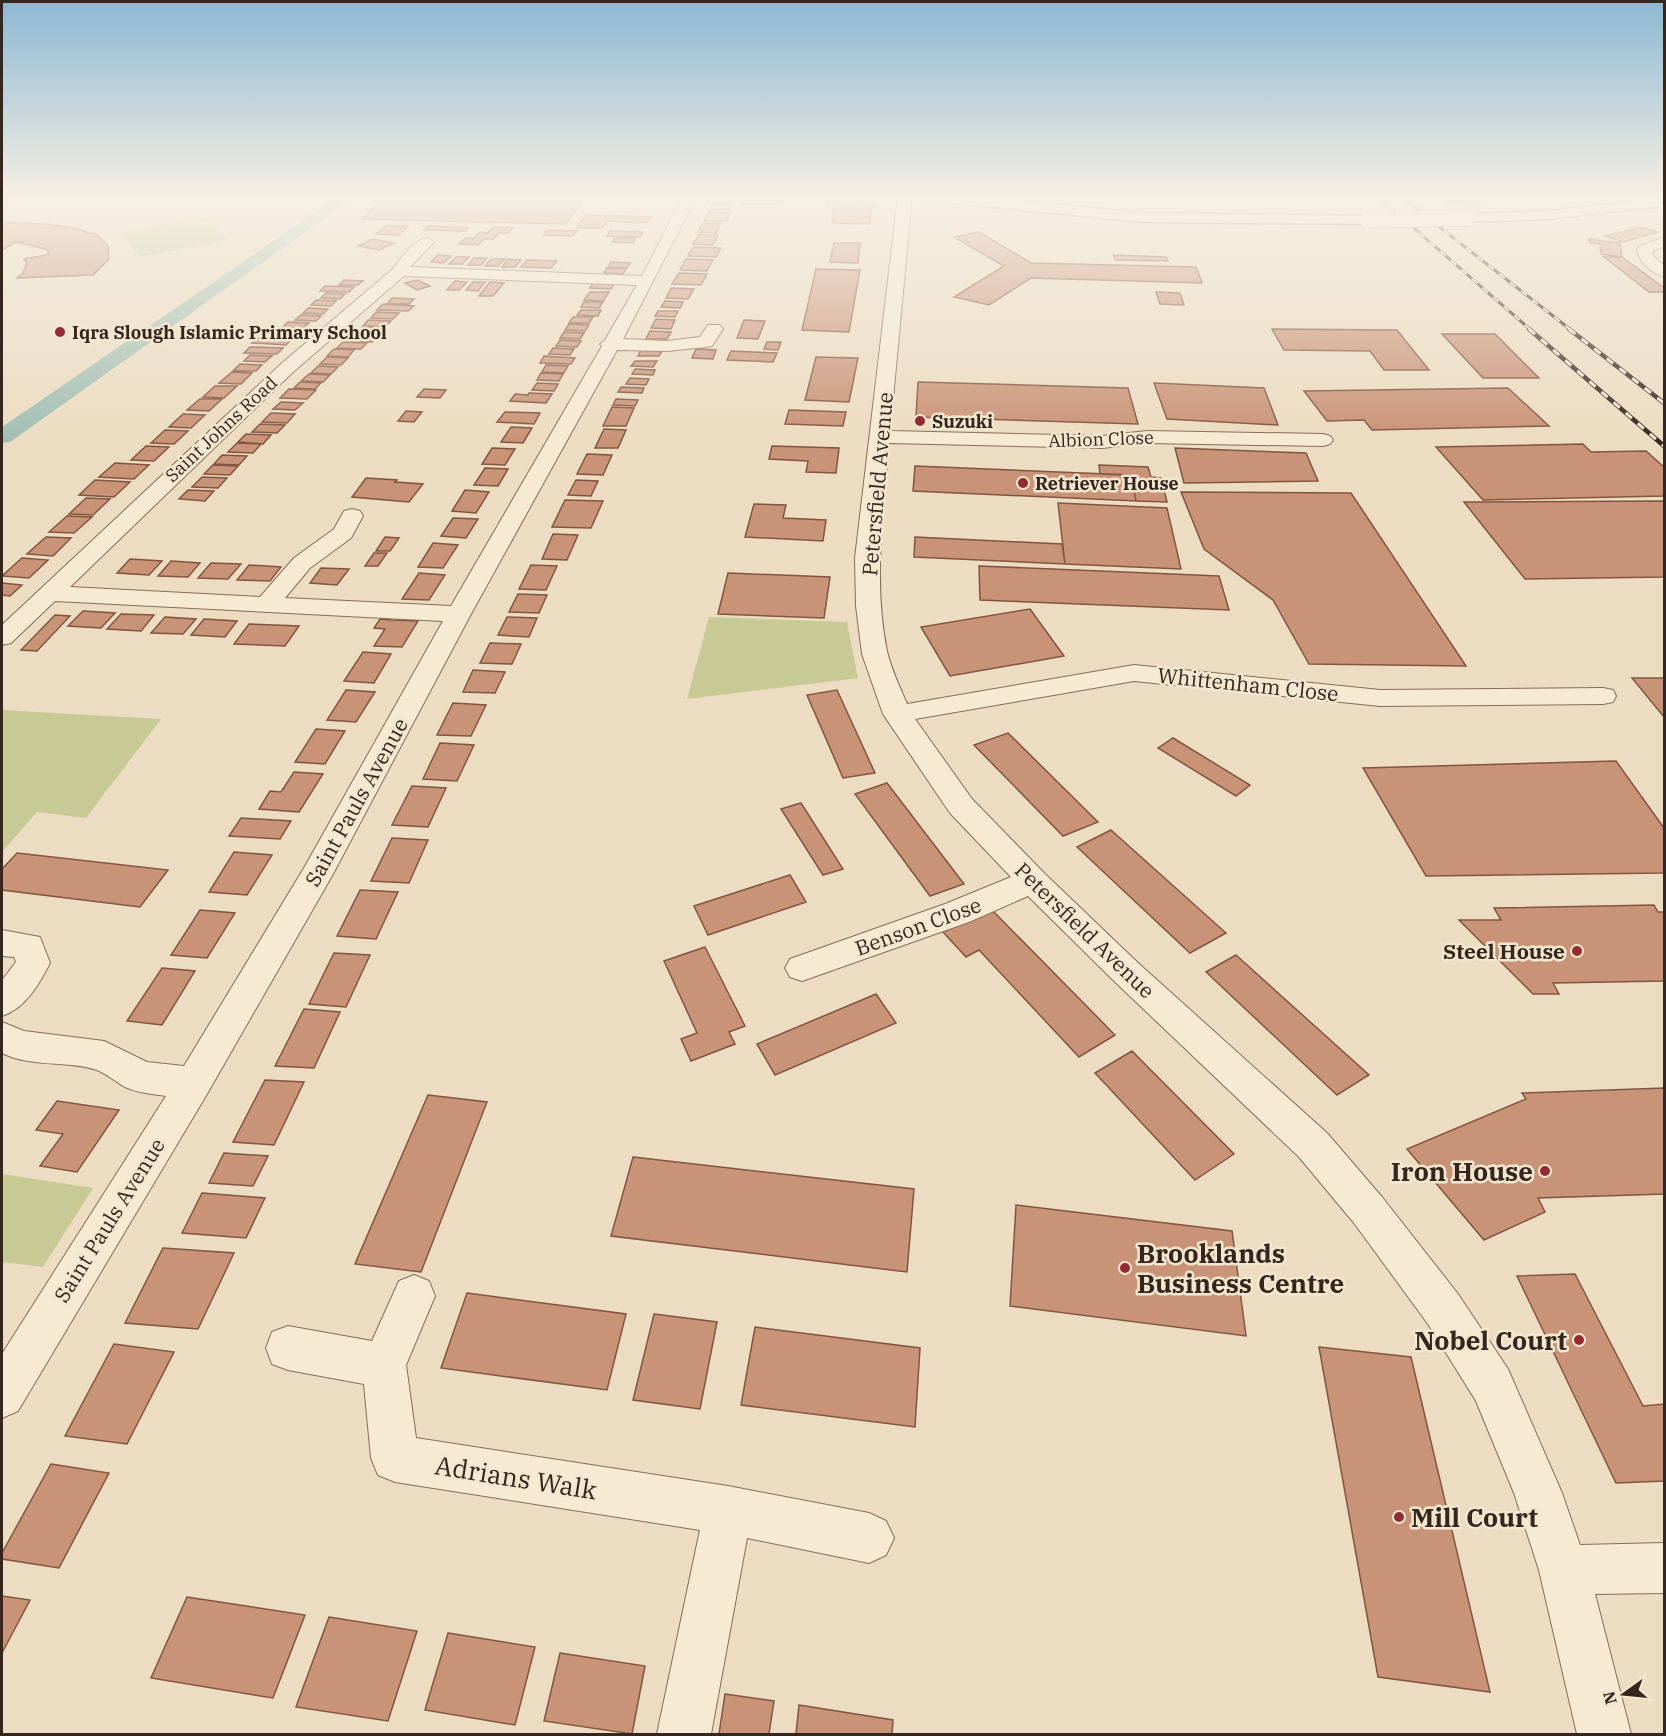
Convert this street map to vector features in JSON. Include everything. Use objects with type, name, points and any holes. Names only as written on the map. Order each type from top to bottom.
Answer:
[{"type":"street","name":"Saint Johns Road","points":[[2,638],[286,368],[393,277]]},
{"type":"street","points":[[548,277],[646,281]]},
{"type":"street","name":"Saint Pauls Avenue","points":[[2,1395],[194,1083],[317,874],[459,614],[648,277]]},
{"type":"street","name":"Petersfield Avenue","points":[[897,277],[867,558],[868,606],[875,654],[897,714],[961,806],[1033,881],[1134,979],[1312,1145],[1368,1210],[1443,1309],[1492,1385],[1538,1492],[1564,1570],[1604,1734]]},
{"type":"street","points":[[609,344],[667,346],[706,342],[714,329]]},
{"type":"street","name":"Albion Close","points":[[880,437],[1102,442],[1147,437],[1323,440]]},
{"type":"street","points":[[267,604],[302,563],[354,527]]},
{"type":"street","points":[[47,593],[459,614]]},
{"type":"street","name":"Whittenham Close","points":[[897,714],[1134,673],[1380,698],[1603,696]]},
{"type":"street","name":"Benson Close","points":[[802,968],[957,913],[1033,881]]},
{"type":"street","points":[[2,943],[28,946],[33,963],[18,986],[2,1002]]},
{"type":"street","points":[[2,1036],[19,1046],[104,1056],[141,1077],[194,1083]]},
{"type":"street","points":[[288,1348],[384,1365],[414,1296]]},
{"type":"street","name":"Adrians Walk","points":[[384,1365],[395,1458],[728,1510],[869,1538]]},
{"type":"street","points":[[684,1734],[728,1510]]},
{"type":"street","points":[[1564,1570],[1665,1568]]},
{"type":"green space","points":[[709,617],[847,622],[858,678],[687,699]]},
{"type":"green space","points":[[2,710],[161,719],[86,818],[37,812],[2,852]]},
{"type":"green space","points":[[2,1174],[93,1188],[43,1267],[2,1262]]},
{"type":"building","points":[[676,277],[705,277],[701,285],[672,284]]},
{"type":"building","points":[[814,277],[859,277],[849,332],[802,330]]},
{"type":"building","points":[[986,277],[1200,277],[1202,283],[1031,278],[989,305],[954,297]]},
{"type":"building","points":[[1630,277],[1649,277],[1664,288],[1664,292],[1649,292]]},
{"type":"building","points":[[344,280],[363,281],[358,285],[339,285]]},
{"type":"building","points":[[418,280],[430,286],[417,290],[405,283]]},
{"type":"building","points":[[455,281],[467,282],[459,290],[447,290]]},
{"type":"building","points":[[473,282],[485,282],[478,291],[466,290]]},
{"type":"building","points":[[490,282],[504,283],[493,296],[479,296]]},
{"type":"building","points":[[593,283],[614,284],[611,289],[590,288]]},
{"type":"building","points":[[325,286],[354,287],[349,292],[320,291]]},
{"type":"building","points":[[671,288],[694,289],[688,299],[666,298]]},
{"type":"building","points":[[590,292],[609,292],[603,301],[584,300]]},
{"type":"building","points":[[1156,292],[1180,293],[1184,305],[1160,304]]},
{"type":"building","points":[[326,293],[345,294],[340,299],[321,298]]},
{"type":"building","points":[[392,298],[414,299],[409,304],[387,304]]},
{"type":"building","points":[[316,300],[336,301],[331,306],[311,305]]},
{"type":"building","points":[[665,301],[683,302],[680,308],[661,307]]},
{"type":"building","points":[[584,302],[603,302],[599,308],[581,307]]},
{"type":"building","points":[[383,304],[414,306],[408,311],[377,310]]},
{"type":"building","points":[[308,308],[328,309],[323,314],[303,313]]},
{"type":"building","points":[[581,310],[601,310],[598,316],[577,315]]},
{"type":"building","points":[[658,311],[678,311],[675,317],[655,316]]},
{"type":"building","points":[[376,312],[399,313],[393,319],[371,318]]},
{"type":"building","points":[[301,315],[321,316],[316,321],[295,320]]},
{"type":"building","points":[[573,317],[593,317],[589,323],[569,323]]},
{"type":"building","points":[[656,319],[675,320],[671,329],[651,328]]},
{"type":"building","points":[[368,320],[391,321],[385,327],[363,326]]},
{"type":"building","points":[[744,320],[765,321],[758,339],[737,338]]},
{"type":"building","points":[[288,322],[309,323],[303,328],[282,328]]},
{"type":"building","points":[[569,324],[589,325],[585,331],[565,330]]},
{"type":"building","points":[[363,327],[386,328],[380,334],[357,333]]},
{"type":"building","points":[[1272,329],[1397,330],[1429,370],[1384,370],[1370,351],[1284,350]]},
{"type":"building","points":[[278,330],[299,331],[293,337],[272,336]]},
{"type":"building","points":[[650,331],[671,332],[667,339],[646,339]]},
{"type":"building","points":[[564,332],[584,333],[580,339],[560,338]]},
{"type":"building","points":[[355,334],[379,335],[372,342],[349,341]]},
{"type":"building","points":[[1442,334],[1495,334],[1539,378],[1483,378]]},
{"type":"building","points":[[258,338],[292,339],[286,345],[252,343]]},
{"type":"building","points":[[560,340],[581,341],[577,347],[556,346]]},
{"type":"building","points":[[343,342],[367,343],[361,349],[337,348]]},
{"type":"building","points":[[767,342],[781,342],[778,350],[764,349]]},
{"type":"building","points":[[250,347],[283,348],[277,354],[244,353]]},
{"type":"building","points":[[553,348],[574,349],[570,355],[549,354]]},
{"type":"building","points":[[334,349],[354,350],[348,357],[327,356]]},
{"type":"building","points":[[696,349],[716,350],[713,359],[692,358]]},
{"type":"building","points":[[641,350],[662,351],[659,356],[638,356]]},
{"type":"building","points":[[731,351],[777,353],[773,362],[727,360]]},
{"type":"building","points":[[250,355],[272,356],[265,362],[244,361]]},
{"type":"building","points":[[544,356],[575,358],[571,364],[540,363]]},
{"type":"building","points":[[327,357],[348,358],[341,365],[320,364]]},
{"type":"building","points":[[816,357],[858,358],[849,402],[805,400]]},
{"type":"building","points":[[635,361],[657,361],[653,367],[631,366]]},
{"type":"building","points":[[240,364],[262,365],[256,371],[233,371]]},
{"type":"building","points":[[546,365],[568,366],[564,373],[542,372]]},
{"type":"building","points":[[318,366],[338,367],[331,374],[311,373]]},
{"type":"building","points":[[635,369],[655,370],[653,375],[632,374]]},
{"type":"building","points":[[232,372],[252,373],[241,384],[219,383]]},
{"type":"building","points":[[541,373],[563,374],[559,381],[537,380]]},
{"type":"building","points":[[309,374],[330,375],[323,382],[301,381]]},
{"type":"building","points":[[630,378],[649,379],[646,385],[626,384]]},
{"type":"building","points":[[300,382],[321,383],[315,389],[294,388]]},
{"type":"building","points":[[918,382],[1128,388],[1138,424],[916,417]]},
{"type":"building","points":[[537,383],[558,384],[554,391],[532,390]]},
{"type":"building","points":[[1154,383],[1264,388],[1278,425],[1167,419]]},
{"type":"building","points":[[215,386],[237,386],[224,398],[203,397]]},
{"type":"building","points":[[621,387],[644,388],[642,393],[618,392]]},
{"type":"building","points":[[1508,388],[1549,426],[1372,430],[1364,420],[1327,421],[1304,391]]},
{"type":"building","points":[[289,389],[316,390],[307,399],[280,398]]},
{"type":"building","points":[[424,389],[446,390],[440,398],[417,397]]},
{"type":"building","points":[[529,393],[552,394],[546,403],[510,401],[515,394],[528,395]]},
{"type":"building","points":[[200,399],[222,399],[209,411],[187,410]]},
{"type":"building","points":[[616,399],[638,400],[635,406],[613,405]]},
{"type":"building","points":[[281,402],[303,403],[295,410],[273,409]]},
{"type":"building","points":[[612,407],[634,408],[626,426],[603,426]]},
{"type":"building","points":[[789,410],[846,412],[843,426],[785,424]]},
{"type":"building","points":[[406,411],[422,412],[414,422],[398,421]]},
{"type":"building","points":[[505,412],[540,413],[534,424],[497,422]]},
{"type":"building","points":[[271,413],[295,414],[287,423],[262,422]]},
{"type":"building","points":[[183,414],[205,415],[191,428],[169,427]]},
{"type":"building","points":[[260,424],[285,425],[277,433],[252,432]]},
{"type":"building","points":[[511,427],[532,428],[523,443],[501,442]]},
{"type":"building","points":[[604,429],[626,430],[618,448],[595,448]]},
{"type":"building","points":[[165,430],[188,431],[174,444],[151,443]]},
{"type":"building","points":[[246,434],[271,435],[263,444],[238,442]]},
{"type":"building","points":[[237,443],[261,444],[253,453],[228,452]]},
{"type":"building","points":[[1583,444],[1591,452],[1646,451],[1664,467],[1664,496],[1483,500],[1436,447]]},
{"type":"building","points":[[146,446],[169,447],[154,461],[131,460]]},
{"type":"building","points":[[772,446],[839,448],[836,473],[806,472],[808,461],[769,459]]},
{"type":"building","points":[[492,448],[515,449],[505,465],[482,464]]},
{"type":"building","points":[[1175,448],[1306,453],[1318,481],[1184,483]]},
{"type":"building","points":[[587,454],[612,455],[603,475],[577,474]]},
{"type":"building","points":[[222,455],[247,456],[239,465],[214,464]]},
{"type":"building","points":[[115,463],[149,465],[134,479],[99,477]]},
{"type":"building","points":[[213,465],[238,466],[230,475],[204,474]]},
{"type":"building","points":[[1099,465],[1148,467],[1151,477],[1161,478],[1167,502],[1136,501],[1131,475],[1100,474]]},
{"type":"building","name":"Retriever House","points":[[915,466],[1131,475],[1136,501],[913,491]]},
{"type":"building","points":[[485,468],[508,469],[498,486],[474,485]]},
{"type":"building","points":[[202,477],[227,478],[218,488],[192,487]]},
{"type":"building","points":[[366,478],[423,484],[409,502],[352,497]]},
{"type":"building","points":[[95,480],[130,482],[114,497],[79,495]]},
{"type":"building","points":[[576,480],[598,481],[591,496],[568,495]]},
{"type":"building","points":[[188,490],[214,491],[205,501],[179,499]]},
{"type":"building","points":[[465,490],[489,492],[476,513],[452,511]]},
{"type":"building","points":[[1181,492],[1351,493],[1466,666],[1309,664],[1273,600],[1204,549]]},
{"type":"building","points":[[86,498],[110,499],[93,515],[69,514]]},
{"type":"building","points":[[565,500],[603,501],[591,528],[552,527]]},
{"type":"building","points":[[1664,501],[1664,577],[1525,579],[1464,502]]},
{"type":"building","points":[[1058,503],[1167,508],[1181,569],[1065,564]]},
{"type":"building","points":[[754,504],[786,505],[783,518],[826,520],[823,541],[745,537]]},
{"type":"building","points":[[67,516],[92,517],[74,533],[49,532]]},
{"type":"building","points":[[453,518],[478,519],[466,538],[441,536]]},
{"type":"building","points":[[553,534],[578,535],[567,560],[542,559]]},
{"type":"building","points":[[46,537],[71,538],[53,556],[27,554]]},
{"type":"building","points":[[385,537],[399,538],[390,551],[376,551]]},
{"type":"building","points":[[915,537],[1062,544],[1065,564],[914,557]]},
{"type":"building","points":[[433,543],[458,545],[443,568],[418,567]]},
{"type":"building","points":[[374,553],[387,553],[378,566],[365,566]]},
{"type":"building","points":[[22,558],[48,560],[29,578],[2,576]]},
{"type":"building","points":[[130,559],[162,561],[149,575],[117,573]]},
{"type":"building","points":[[171,561],[200,563],[188,577],[158,576]]},
{"type":"building","points":[[211,563],[241,564],[228,579],[198,578]]},
{"type":"building","points":[[249,565],[281,567],[270,581],[237,580]]},
{"type":"building","points":[[531,565],[557,566],[546,590],[519,589]]},
{"type":"building","points":[[979,566],[1219,576],[1229,610],[980,600]]},
{"type":"building","points":[[321,568],[349,569],[337,585],[310,583]]},
{"type":"building","points":[[419,573],[445,575],[429,600],[402,599]]},
{"type":"building","points":[[728,573],[830,577],[824,618],[718,614]]},
{"type":"building","points":[[2,583],[22,585],[10,596],[2,595]]},
{"type":"building","points":[[518,594],[547,595],[539,613],[509,612]]},
{"type":"building","points":[[1030,609],[1064,656],[950,676],[921,627]]},
{"type":"building","points":[[83,611],[115,613],[101,628],[68,626]]},
{"type":"building","points":[[121,614],[154,615],[141,631],[107,629]]},
{"type":"building","points":[[55,615],[70,616],[37,651],[21,650]]},
{"type":"building","points":[[165,617],[196,619],[183,634],[151,633]]},
{"type":"building","points":[[507,617],[537,618],[529,637],[498,635]]},
{"type":"building","points":[[204,619],[237,621],[225,637],[191,635]]},
{"type":"building","points":[[380,619],[418,621],[402,647],[374,646],[385,629],[374,628]]},
{"type":"building","points":[[249,624],[299,626],[285,646],[234,644]]},
{"type":"building","points":[[490,643],[521,644],[512,664],[480,663]]},
{"type":"building","points":[[363,652],[391,654],[374,683],[344,681]]},
{"type":"building","points":[[473,670],[505,672],[495,693],[463,692]]},
{"type":"building","points":[[1632,678],[1664,678],[1664,717]]},
{"type":"building","points":[[346,690],[375,692],[356,722],[327,720]]},
{"type":"building","points":[[837,690],[875,773],[843,778],[807,695]]},
{"type":"building","points":[[453,703],[486,705],[471,736],[437,735]]},
{"type":"building","points":[[316,729],[345,731],[325,764],[295,762]]},
{"type":"building","points":[[1008,733],[1098,822],[1063,836],[974,745]]},
{"type":"building","points":[[1173,738],[1250,785],[1236,796],[1158,748]]},
{"type":"building","points":[[440,743],[474,745],[457,781],[423,779]]},
{"type":"building","points":[[1616,761],[1664,828],[1664,873],[1426,876],[1363,768]]},
{"type":"building","points":[[294,772],[323,774],[299,812],[259,809],[270,791],[281,792]]},
{"type":"building","points":[[887,783],[964,884],[930,896],[855,794]]},
{"type":"building","points":[[412,786],[446,788],[428,827],[392,825]]},
{"type":"building","points":[[801,803],[843,869],[823,875],[781,809]]},
{"type":"building","points":[[241,818],[291,821],[280,839],[229,836]]},
{"type":"building","points":[[1111,830],[1226,933],[1190,953],[1077,847]]},
{"type":"building","points":[[392,838],[428,840],[409,883],[371,881]]},
{"type":"building","points":[[234,852],[272,855],[247,895],[209,892]]},
{"type":"building","points":[[17,853],[168,870],[140,907],[2,890],[2,869]]},
{"type":"building","points":[[790,875],[806,902],[708,935],[694,906]]},
{"type":"building","points":[[360,890],[398,892],[376,939],[337,936]]},
{"type":"building","name":"Steel House","points":[[1654,905],[1658,912],[1664,912],[1664,981],[1553,983],[1559,994],[1533,994],[1459,920],[1501,920],[1494,908]]},
{"type":"building","points":[[990,908],[1115,1035],[1079,1057],[979,950],[966,957],[943,932]]},
{"type":"building","points":[[200,910],[235,913],[207,958],[171,955]]},
{"type":"building","points":[[705,947],[745,1026],[729,1032],[735,1044],[691,1061],[681,1039],[697,1033],[664,961]]},
{"type":"building","points":[[334,953],[370,955],[346,1007],[309,1004]]},
{"type":"building","points":[[1236,955],[1369,1075],[1337,1095],[1206,972]]},
{"type":"building","points":[[162,968],[195,971],[162,1025],[127,1021]]},
{"type":"building","points":[[876,994],[896,1023],[775,1075],[757,1044]]},
{"type":"building","points":[[304,1009],[340,1012],[314,1068],[275,1066]]},
{"type":"building","points":[[1132,1051],[1234,1154],[1195,1180],[1095,1073]]},
{"type":"building","points":[[265,1080],[304,1082],[274,1145],[233,1142]]},
{"type":"building","name":"Iron House","points":[[1664,1088],[1664,1194],[1538,1198],[1545,1212],[1484,1240],[1407,1149],[1526,1099],[1522,1093]]},
{"type":"building","points":[[428,1095],[487,1102],[421,1272],[355,1264]]},
{"type":"building","points":[[57,1101],[119,1110],[77,1172],[40,1166],[63,1134],[36,1130]]},
{"type":"building","points":[[224,1153],[268,1156],[253,1186],[209,1183]]},
{"type":"building","points":[[633,1157],[914,1189],[907,1272],[611,1236]]},
{"type":"building","points":[[202,1193],[265,1198],[246,1238],[182,1233]]},
{"type":"building","name":"Brooklands Business Centre","points":[[1016,1205],[1232,1231],[1246,1336],[1010,1306]]},
{"type":"building","points":[[163,1248],[234,1253],[198,1329],[125,1323]]},
{"type":"building","name":"Nobel Court","points":[[1575,1274],[1643,1406],[1664,1404],[1664,1481],[1616,1483],[1517,1276]]},
{"type":"building","points":[[467,1293],[626,1314],[607,1390],[441,1368]]},
{"type":"building","points":[[654,1314],[717,1322],[700,1409],[633,1400]]},
{"type":"building","points":[[755,1327],[920,1348],[915,1427],[741,1405]]},
{"type":"building","points":[[114,1344],[174,1352],[127,1444],[65,1436]]},
{"type":"building","name":"Mill Court","points":[[1319,1347],[1411,1357],[1490,1692],[1378,1677]]},
{"type":"building","points":[[51,1464],[109,1473],[59,1568],[2,1559],[2,1553]]},
{"type":"building","points":[[2,1596],[30,1600],[2,1653]]},
{"type":"building","points":[[187,1597],[305,1615],[273,1698],[151,1678]]},
{"type":"building","points":[[329,1617],[417,1631],[388,1721],[296,1707]]},
{"type":"building","points":[[448,1633],[535,1647],[515,1725],[425,1710]]},
{"type":"building","points":[[560,1653],[645,1666],[632,1734],[544,1721]]},
{"type":"building","points":[[725,1694],[774,1701],[769,1734],[719,1734]]},
{"type":"building","points":[[799,1705],[893,1720],[892,1734],[796,1734]]},
{"type":"waterway","points":[[2,437],[232,277]]},
{"type":"railway","points":[[1470,277],[1531,330]]},
{"type":"railway","points":[[1503,277],[1571,330]]},
{"type":"railway","points":[[1529,329],[1664,446]]},
{"type":"railway","points":[[1569,329],[1664,403]]},
{"type":"place","name":"Iqra Slough Islamic Primary School","points":[[60,332]]},
{"type":"place","name":"Suzuki","points":[[920,421]]},
{"type":"place","name":"Retriever House","points":[[1023,483]]},
{"type":"place","name":"Steel House","points":[[1577,951]]},
{"type":"place","name":"Iron House","points":[[1545,1171]]},
{"type":"place","name":"Brooklands Business Centre","points":[[1125,1268]]},
{"type":"place","name":"Nobel Court","points":[[1579,1340]]},
{"type":"place","name":"Mill Court","points":[[1399,1517]]}]
